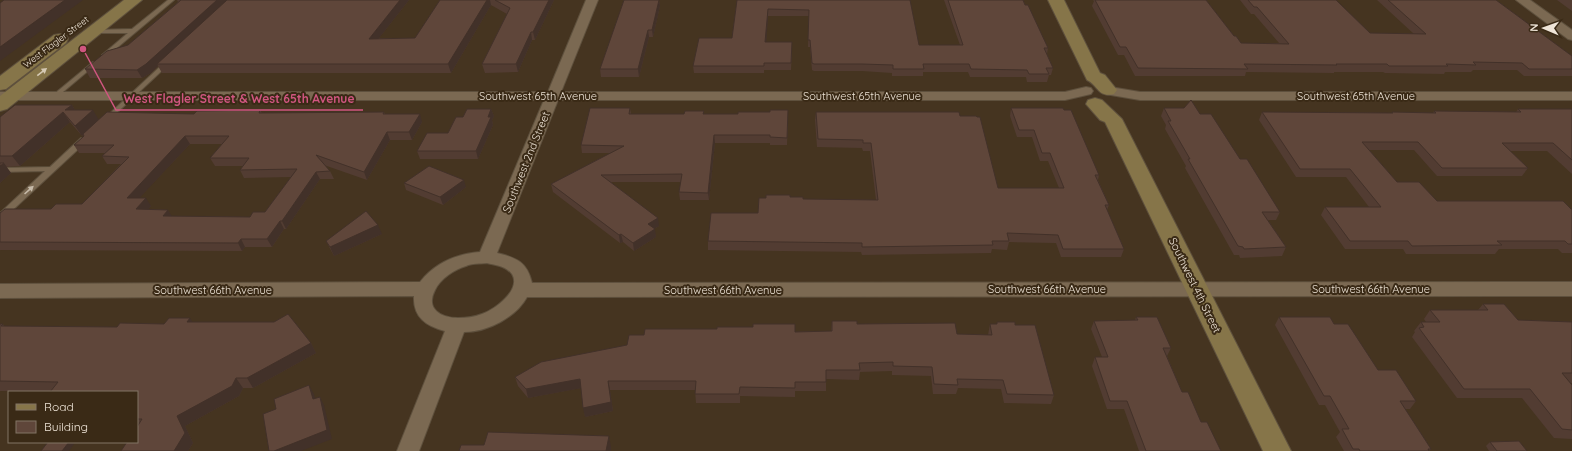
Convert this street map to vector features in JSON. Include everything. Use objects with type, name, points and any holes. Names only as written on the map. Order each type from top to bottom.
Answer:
[{"type":"street","name":"West Flagler Street","points":[[3,96],[112,0]]},
{"type":"street","name":"West Flagler Street","points":[[3,96],[95,31],[134,0]]},
{"type":"street","name":"Southwest 2nd Street","points":[[487,257],[592,0]]},
{"type":"street","name":"Southwest 4th Street","points":[[1056,0],[1091,92],[1106,116],[1113,101]]},
{"type":"street","points":[[1522,0],[1572,36]]},
{"type":"street","points":[[1091,92],[1095,88],[1113,101]]},
{"type":"street","name":"Southwest 65th Avenue","points":[[3,96],[1065,96],[1091,92]]},
{"type":"street","name":"Southwest 65th Avenue","points":[[1113,101],[1140,96],[1572,96]]},
{"type":"street","name":"Southwest 4th Street","points":[[1113,101],[1197,289],[1277,451]]},
{"type":"street","points":[[487,257],[504,260],[516,267],[521,274],[523,282],[522,290],[518,298],[511,306],[492,319],[469,326],[445,325],[435,321],[428,315],[424,308],[422,299],[425,289],[430,281],[449,266],[475,258],[487,257]]},
{"type":"street","name":"Southwest 66th Avenue","points":[[0,290],[425,289]]},
{"type":"street","name":"Southwest 66th Avenue","points":[[522,290],[1572,289]]},
{"type":"street","points":[[408,451],[457,326]]},
{"type":"lane","points":[[56,96],[171,0]]},
{"type":"lane","points":[[95,31],[133,31]]},
{"type":"lane","points":[[102,124],[175,56]]},
{"type":"lane","points":[[0,216],[91,134]]},
{"type":"lane","points":[[0,170],[53,169]]},
{"type":"building","points":[[4,0],[65,0],[0,47],[0,3]]},
{"type":"building","points":[[181,0],[217,0],[146,64],[137,70],[85,69],[107,51],[128,45]]},
{"type":"building","points":[[227,0],[400,0],[369,39],[415,38],[440,0],[487,0],[448,64],[157,64]]},
{"type":"building","points":[[495,0],[549,0],[533,32],[531,32],[516,64],[482,64],[510,8]]},
{"type":"building","points":[[624,0],[659,0],[652,30],[648,30],[638,69],[600,69]]},
{"type":"building","points":[[737,0],[910,0],[919,45],[963,45],[948,0],[1023,0],[1025,5],[1028,5],[1048,48],[1044,48],[1053,68],[1046,68],[1049,74],[1029,74],[1027,70],[971,69],[969,64],[923,64],[924,69],[893,69],[893,65],[814,64],[812,63],[810,40],[808,40],[809,10],[768,9],[765,42],[792,42],[791,63],[764,63],[764,66],[693,66],[699,38],[732,38]]},
{"type":"building","points":[[1095,0],[1206,0],[1241,43],[1289,44],[1257,7],[1254,7],[1248,0],[1336,0],[1370,33],[1426,34],[1388,0],[1496,0],[1572,56],[1572,69],[1529,69],[1522,63],[1473,62],[1476,65],[1446,64],[1448,66],[1389,66],[1387,64],[1244,64],[1248,69],[1138,68],[1126,47],[1120,47]]},
{"type":"building","points":[[1191,100],[1200,114],[1211,114],[1240,159],[1247,159],[1280,212],[1262,212],[1286,247],[1244,249],[1243,247],[1238,246],[1168,121],[1171,121],[1164,108],[1184,108]]},
{"type":"building","points":[[15,105],[72,105],[65,110],[93,110],[75,126],[63,112],[12,156],[0,156],[0,117]]},
{"type":"building","points":[[590,108],[630,108],[629,114],[684,114],[685,111],[704,111],[703,114],[738,114],[738,112],[770,112],[770,110],[788,110],[787,138],[770,137],[770,135],[714,135],[708,193],[679,192],[682,174],[601,175],[658,218],[648,224],[655,229],[633,243],[621,234],[619,235],[551,184],[624,146],[581,145]]},
{"type":"building","points":[[1011,108],[1063,108],[1064,110],[1071,110],[1099,175],[1095,175],[1109,205],[1105,205],[1124,249],[1063,249],[1058,235],[1007,233],[1009,241],[992,241],[993,245],[862,247],[862,243],[708,241],[711,213],[758,213],[759,198],[766,198],[766,195],[790,195],[790,197],[803,197],[803,199],[878,200],[871,143],[863,143],[863,140],[818,139],[816,112],[959,112],[960,116],[980,117],[998,188],[1064,188],[1050,153],[1042,153],[1034,130],[1019,130]]},
{"type":"building","points":[[467,109],[491,109],[488,117],[491,117],[476,151],[417,151],[427,133],[448,133],[456,117],[463,117]]},
{"type":"building","points":[[1518,109],[1572,109],[1572,160],[1553,143],[1502,143],[1528,168],[1442,168],[1418,142],[1362,142],[1397,182],[1419,182],[1437,201],[1563,201],[1572,209],[1572,244],[1568,244],[1565,241],[1497,241],[1502,245],[1412,246],[1408,241],[1350,241],[1325,207],[1381,207],[1350,169],[1300,169],[1262,112],[1521,112]]},
{"type":"building","points":[[260,110],[259,113],[384,112],[383,114],[420,114],[409,132],[387,132],[364,172],[316,155],[330,171],[316,172],[282,221],[280,221],[267,239],[241,239],[238,243],[0,242],[0,213],[5,209],[51,209],[56,204],[82,204],[129,157],[102,156],[114,145],[74,145],[84,136],[83,134],[107,112],[194,114],[197,111]],"holes":[[[185,136],[229,136],[210,158],[249,158],[240,170],[297,169],[265,212],[253,212],[250,217],[163,216],[168,210],[136,209],[146,198],[127,198]]]},
{"type":"building","points":[[429,166],[464,180],[440,197],[404,183]]},
{"type":"building","points":[[366,211],[378,225],[330,247],[326,241]]},
{"type":"building","points":[[1483,304],[1504,304],[1518,320],[1572,322],[1572,373],[1562,373],[1572,385],[1572,430],[1562,429],[1530,389],[1464,389],[1419,328],[1424,327],[1421,322],[1440,322],[1430,310],[1488,310]]},
{"type":"building","points":[[288,314],[311,343],[247,378],[236,378],[232,386],[177,416],[185,433],[174,451],[121,451],[126,443],[138,443],[138,425],[142,419],[138,419],[138,391],[51,391],[58,382],[0,381],[0,324],[3,324],[1,326],[117,327],[120,323],[164,324],[169,318],[190,318],[187,322],[274,322]]},
{"type":"building","points":[[1136,317],[1157,317],[1171,348],[1163,348],[1182,392],[1188,392],[1201,422],[1207,422],[1221,451],[1146,451],[1127,401],[1110,401],[1095,357],[1108,357],[1094,321],[1138,320]]},
{"type":"building","points":[[1279,317],[1330,317],[1334,324],[1348,324],[1378,370],[1396,370],[1416,401],[1400,401],[1431,449],[1428,449],[1429,451],[1360,451],[1359,449],[1353,449],[1342,429],[1349,429],[1330,396],[1324,396]]},
{"type":"building","points":[[832,321],[857,321],[857,324],[955,323],[957,334],[992,335],[990,324],[997,324],[997,322],[1015,322],[1015,325],[1035,325],[1054,395],[1007,394],[1003,380],[957,379],[958,385],[934,384],[932,367],[893,366],[893,362],[859,363],[860,370],[826,370],[826,382],[795,382],[795,388],[740,387],[739,394],[695,394],[696,381],[608,381],[611,402],[583,408],[580,379],[526,389],[515,377],[541,362],[627,345],[629,335],[644,335],[645,329],[717,329],[717,327],[753,327],[753,324],[795,324],[795,332],[832,331]]},
{"type":"building","points":[[309,385],[313,399],[320,397],[327,430],[274,451],[269,451],[263,414],[276,409],[274,399]]},
{"type":"building","points":[[488,432],[609,436],[606,451],[459,451],[461,445],[484,445]]},
{"type":"building","points":[[1519,441],[1527,451],[1497,451],[1490,442]]},
{"type":"building","points":[[47,443],[68,443],[62,451],[41,451]]},
{"type":"place","name":"West Flagler Street & West 65th Avenue","points":[[83,49]]}]
